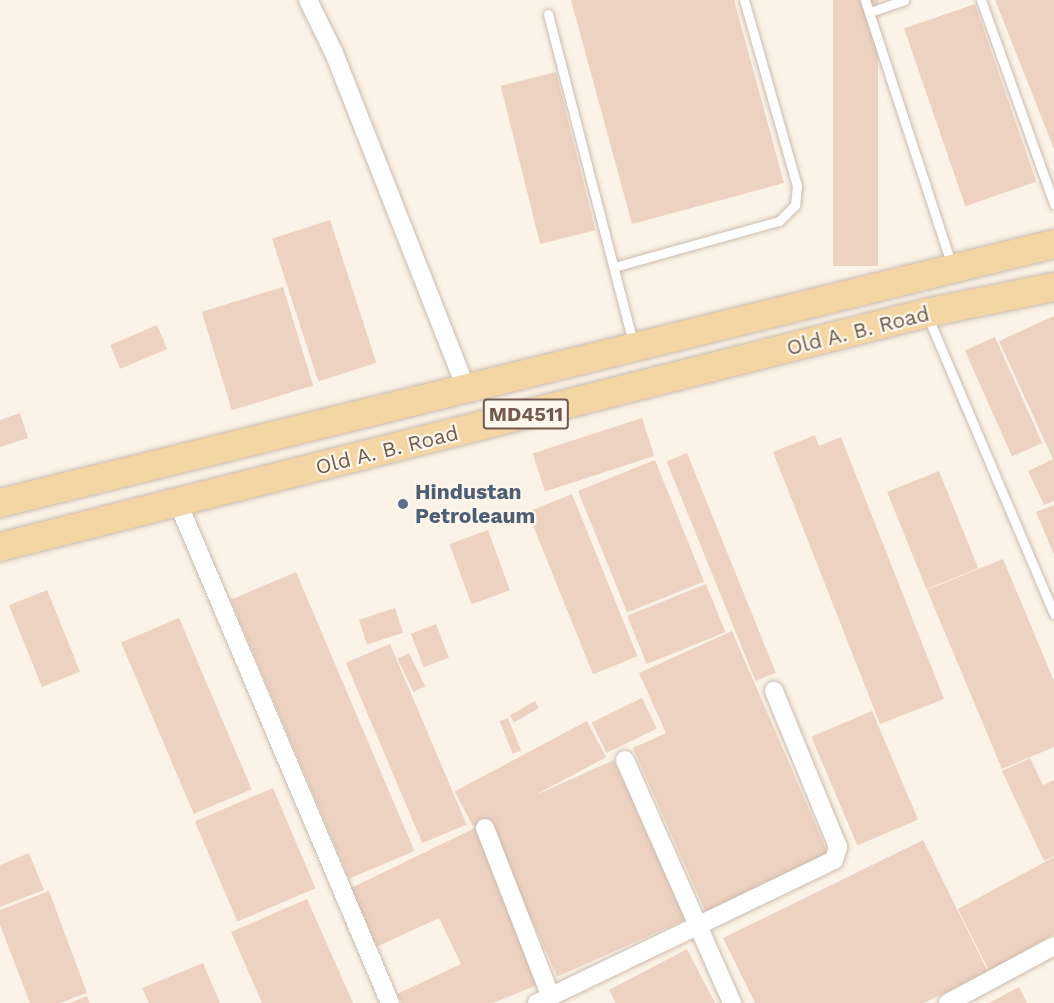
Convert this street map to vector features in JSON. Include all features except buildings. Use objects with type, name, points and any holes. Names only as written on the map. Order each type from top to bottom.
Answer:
[{"type":"main road","name":"Old A. B. Road","points":[[0,503],[466,388],[635,349],[1054,244]]},
{"type":"main road","name":"Old A. B. Road","points":[[0,547],[926,313],[1054,287]]},
{"type":"street","points":[[308,0],[334,53],[466,388]]},
{"type":"street","points":[[178,502],[390,1003]]},
{"type":"street","points":[[485,828],[544,1000],[834,860],[838,847],[774,691]]},
{"type":"street","points":[[625,760],[696,928],[732,1003]]},
{"type":"street","points":[[948,1003],[1054,946]]},
{"type":"lane","points":[[614,267],[779,221],[795,205],[797,186],[744,0]]},
{"type":"lane","points":[[865,0],[953,270]]},
{"type":"lane","points":[[870,12],[904,0]]},
{"type":"lane","points":[[981,0],[1054,204]]},
{"type":"lane","points":[[548,15],[635,349]]},
{"type":"lane","points":[[926,313],[1054,614]]},
{"type":"place","name":"Hindustan Petroleaum","points":[[403,504]]}]
